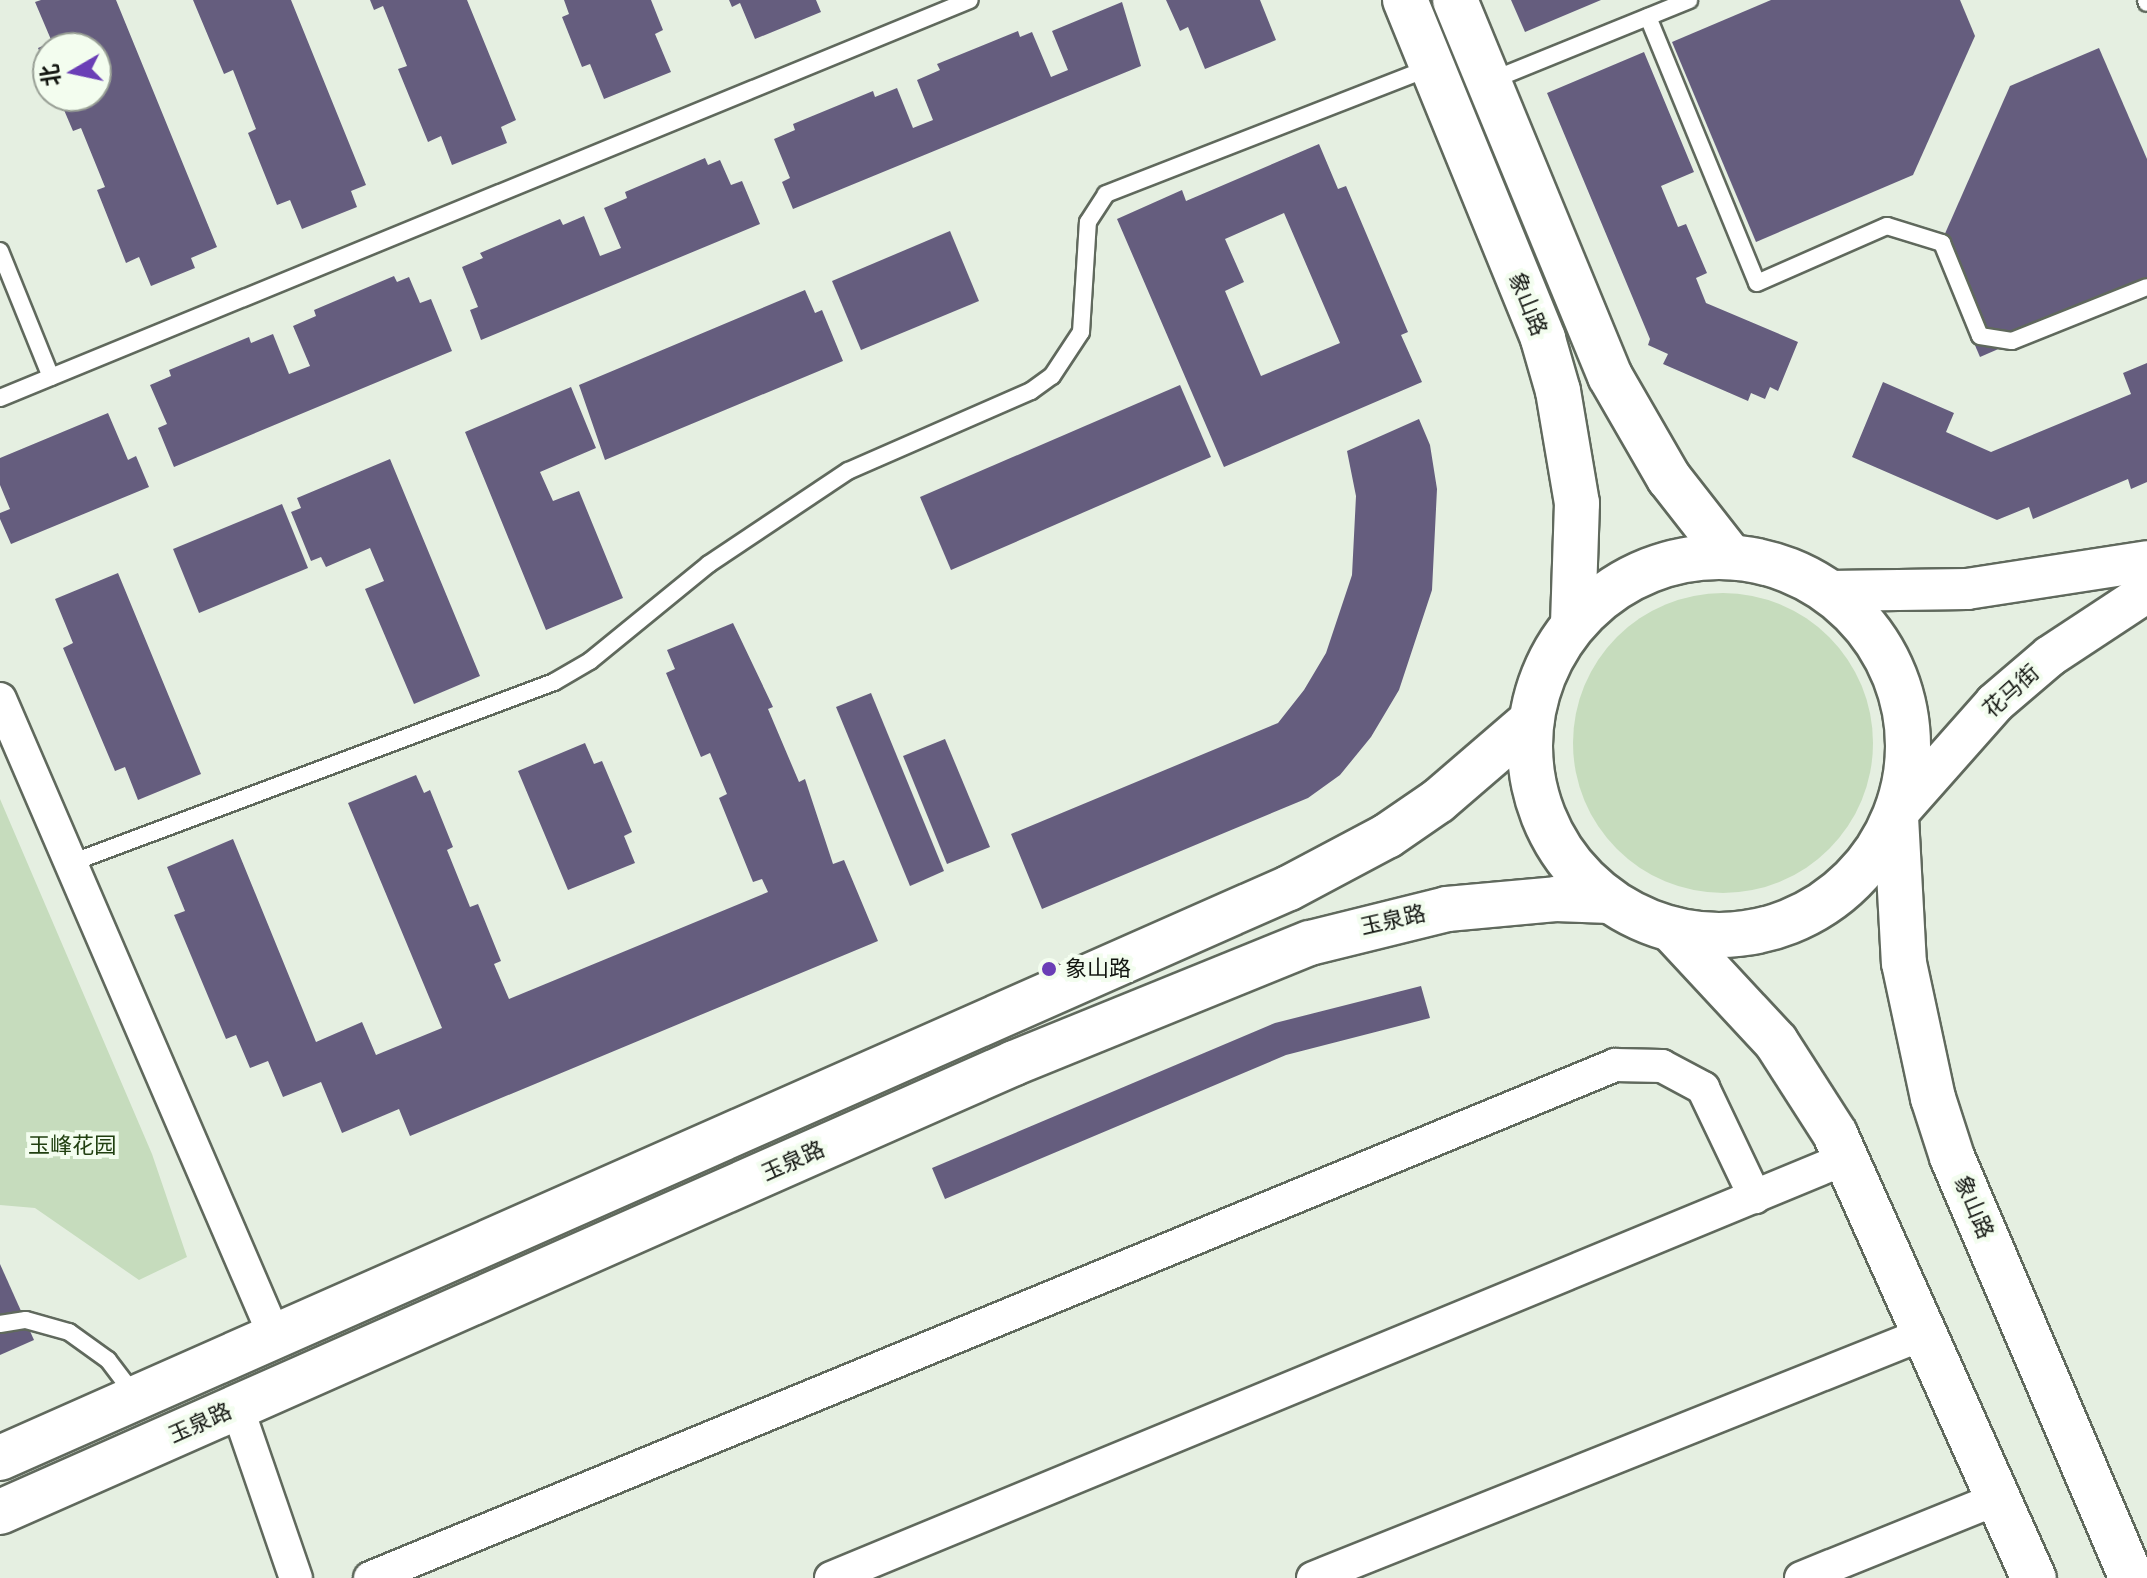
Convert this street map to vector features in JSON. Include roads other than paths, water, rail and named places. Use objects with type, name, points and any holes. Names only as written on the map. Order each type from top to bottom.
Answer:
[{"type":"main road","name":"象山路","points":[[1405,0],[1543,339],[1558,391],[1577,503],[1573,625]]},
{"type":"main road","points":[[1455,0],[1610,376],[1669,478],[1730,556]]},
{"type":"main road","points":[[1730,556],[1766,561],[1830,591],[1879,643],[1898,687],[1909,745],[1896,815],[1859,875],[1801,917],[1735,936],[1672,930],[1610,901],[1585,880],[1547,826],[1530,757],[1531,721],[1549,665],[1573,625],[1598,599],[1660,565],[1730,556]]},
{"type":"main road","points":[[0,1458],[1339,864],[1438,801],[1531,721]]},
{"type":"main road","name":"象山路","points":[[1896,815],[1904,963],[1933,1098],[1952,1157],[2132,1578]]},
{"type":"main road","name":"玉泉路","points":[[0,1512],[1014,1063],[1310,943],[1447,909],[1542,900],[1610,901]]},
{"type":"main road","points":[[1672,930],[1776,1042],[1847,1158],[2034,1578]]},
{"type":"street","points":[[1830,591],[1967,589],[2147,561]]},
{"type":"street","name":"花马街","points":[[1896,815],[1995,703],[2050,656],[2147,592]]},
{"type":"street","points":[[0,699],[275,1337]]},
{"type":"street","points":[[370,1578],[1615,1065],[1662,1066],[1703,1088],[1755,1197]]},
{"type":"street","points":[[831,1578],[1847,1158]]},
{"type":"street","points":[[1313,1578],[1926,1333]]},
{"type":"street","points":[[237,1407],[296,1578]]},
{"type":"street","points":[[1801,1578],[1999,1498]]},
{"type":"lane","points":[[0,398],[970,0]]},
{"type":"lane","points":[[1488,82],[1689,0]]},
{"type":"lane","points":[[1648,17],[1757,283],[1887,226],[1942,243],[1980,336],[2012,341],[2147,287]]},
{"type":"lane","points":[[71,863],[554,682],[590,661],[709,564],[848,471],[1031,391],[1052,376],[1081,332],[1088,222],[1106,194],[1432,67]]},
{"type":"lane","points":[[0,251],[51,377]]},
{"type":"lane","points":[[0,1324],[26,1320],[69,1332],[108,1360],[137,1398]]},
{"type":"place","name":"象山路","points":[[1049,969]]},
{"type":"park label","name":"玉峰花园","points":[[72,1146]]}]
